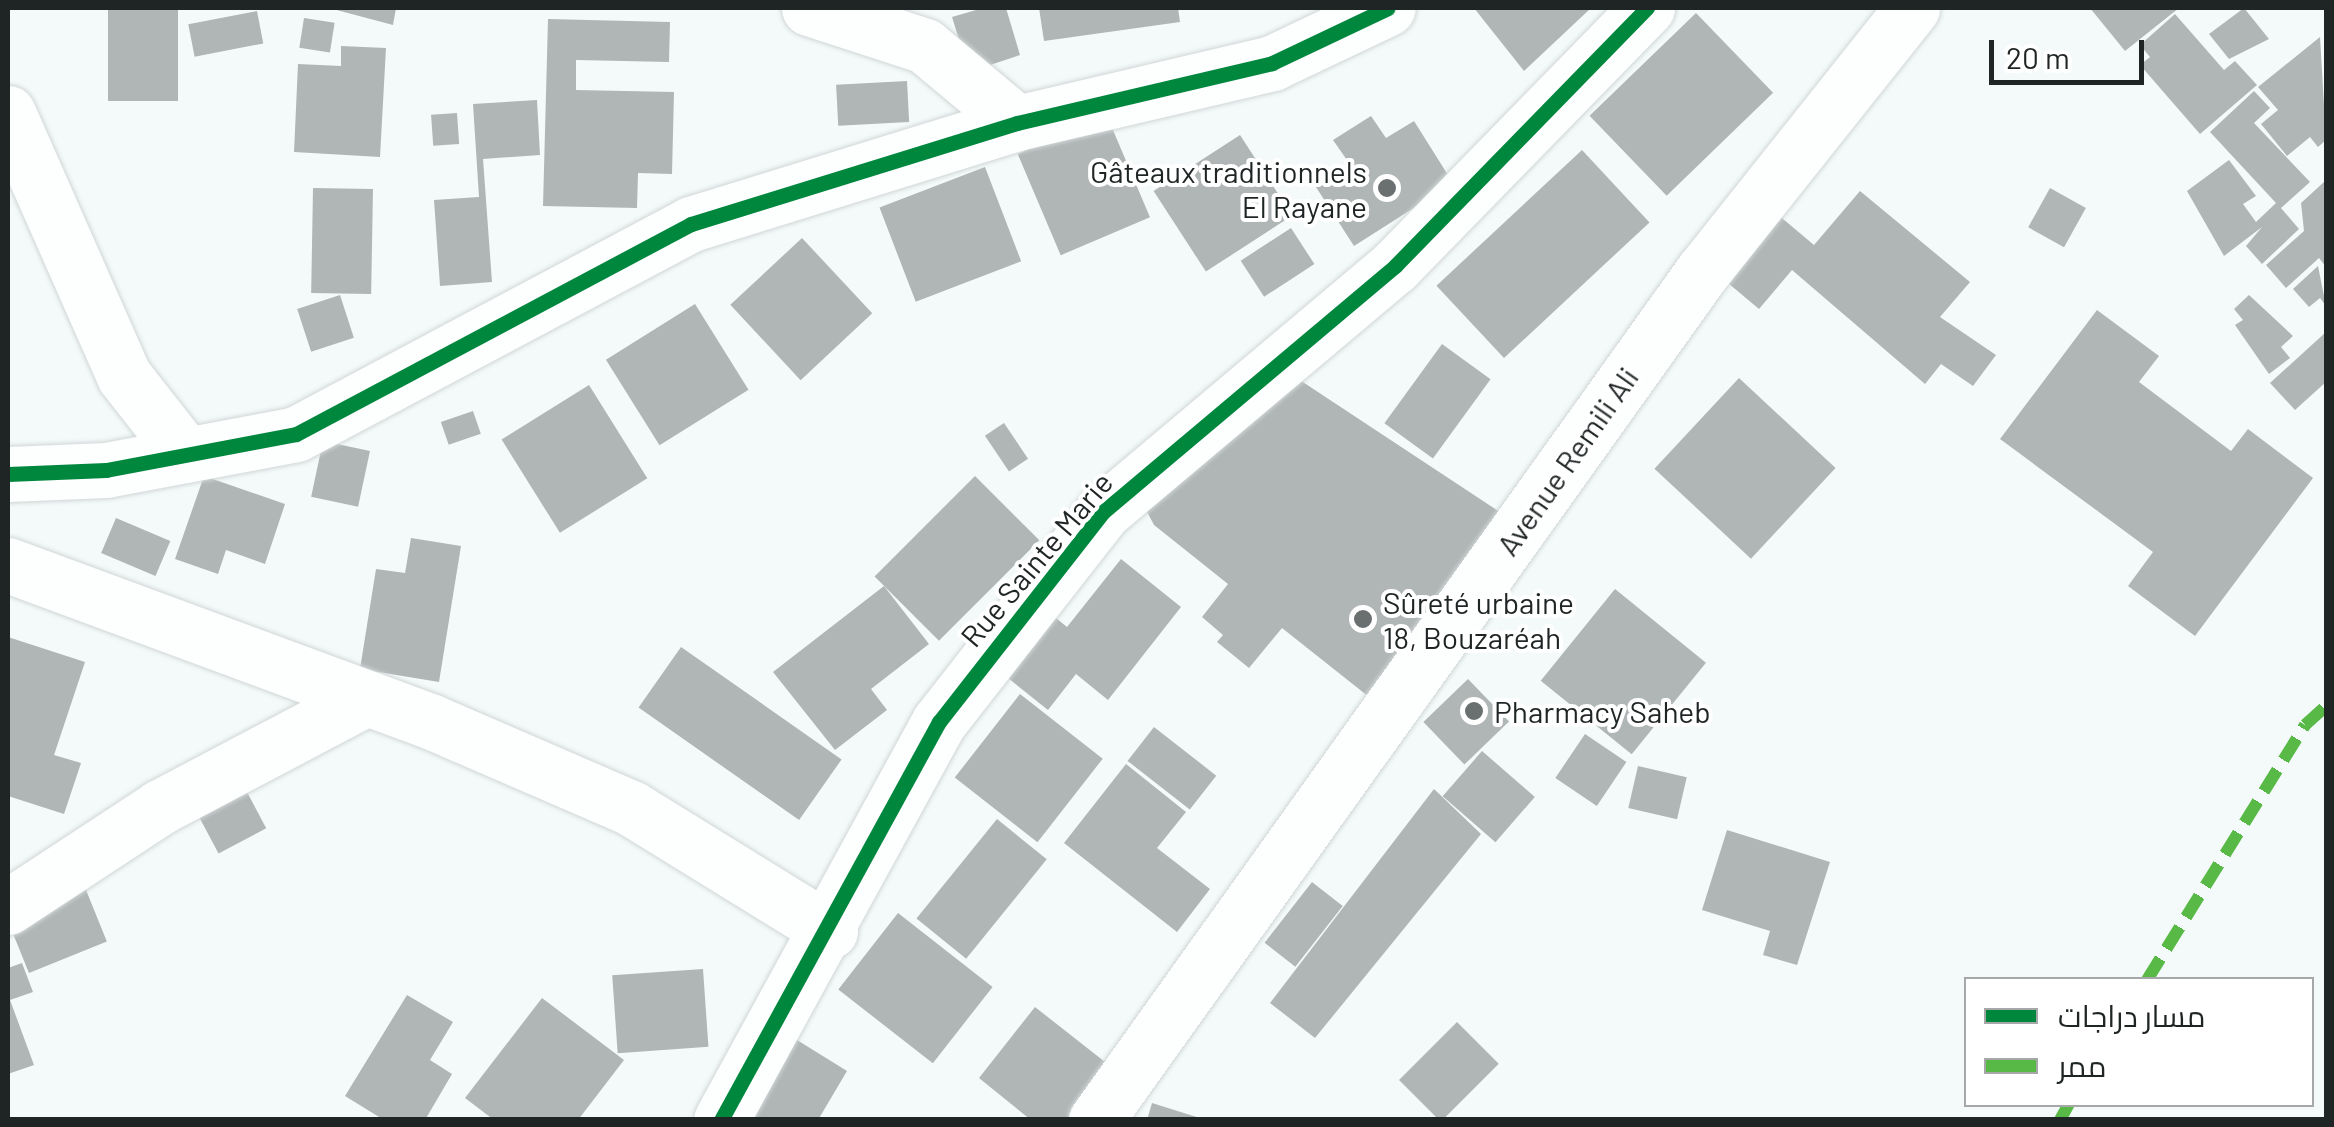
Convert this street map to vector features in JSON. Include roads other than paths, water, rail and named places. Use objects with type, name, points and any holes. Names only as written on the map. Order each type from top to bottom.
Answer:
[{"type":"street","points":[[808,8],[925,46],[1017,123]]},
{"type":"street","points":[[8,474],[186,455],[296,434],[690,224],[1017,123],[1272,63],[1388,8]]},
{"type":"street","name":"Rue Sainte Marie","points":[[720,1120],[830,931],[939,722],[1103,512],[1395,266],[1647,8]]},
{"type":"street","name":"Avenue Remili Ali","points":[[1096,1120],[1703,271],[1912,8]]},
{"type":"street","points":[[8,113],[124,376],[186,455]]},
{"type":"street","points":[[8,564],[365,699],[631,808],[830,931]]},
{"type":"street","points":[[16,891],[160,807],[365,699]]},
{"type":"place","name":"Gâteaux traditionnels El Rayane","points":[[1387,188]]},
{"type":"place","name":"Sûreté urbaine 18, Bouzaréah","points":[[1363,619]]},
{"type":"place","name":"Pharmacy Saheb","points":[[1474,711]]}]
